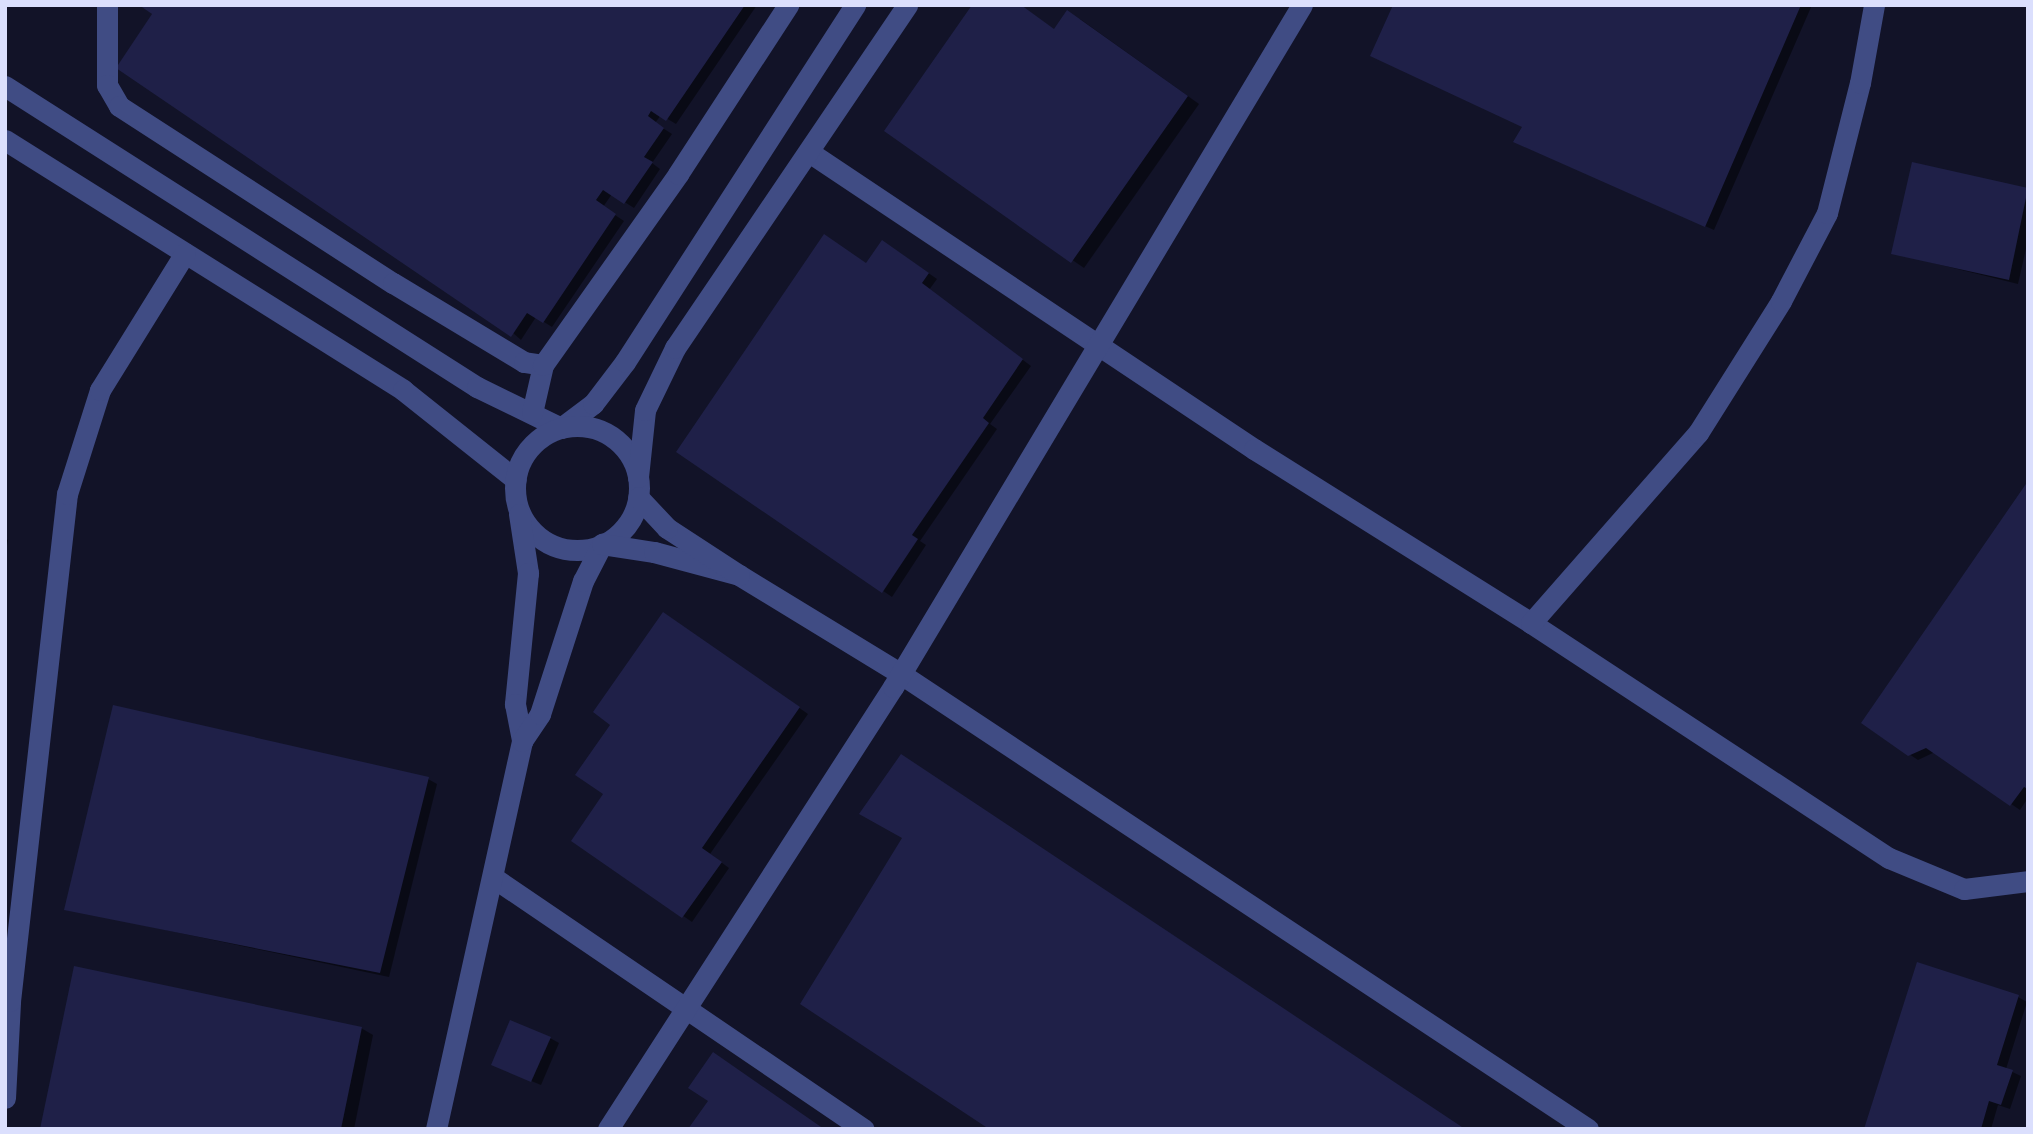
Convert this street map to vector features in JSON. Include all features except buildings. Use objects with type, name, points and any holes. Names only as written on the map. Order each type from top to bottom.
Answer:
[{"type":"street","points":[[107,5],[107,85],[119,106],[393,284],[524,362],[543,365]]},
{"type":"street","points":[[532,413],[543,365],[678,174],[788,5]]},
{"type":"street","points":[[522,741],[515,704],[528,573],[516,480],[527,450],[593,404],[625,362],[855,5]]},
{"type":"street","points":[[436,1129],[494,878],[522,741],[540,714],[583,581],[602,544],[632,517],[638,487],[645,410],[675,348],[906,5]]},
{"type":"street","points":[[608,1129],[901,674],[1302,5]]},
{"type":"street","points":[[1531,623],[1698,433],[1781,301],[1826,213],[1860,82],[1874,5]]},
{"type":"street","points":[[5,86],[477,387],[561,428],[601,430],[618,442],[638,487],[667,528],[901,674],[1588,1129]]},
{"type":"street","points":[[5,140],[403,390],[516,480]]},
{"type":"street","points":[[809,152],[1099,345],[1531,623],[1889,858],[1964,889],[2028,881]]},
{"type":"street","points":[[5,1098],[10,1001],[67,494],[100,390],[185,253]]},
{"type":"street","points":[[518,508],[536,533],[562,548],[602,544],[654,552],[739,575]]},
{"type":"street","points":[[494,878],[684,1011],[864,1129]]}]
